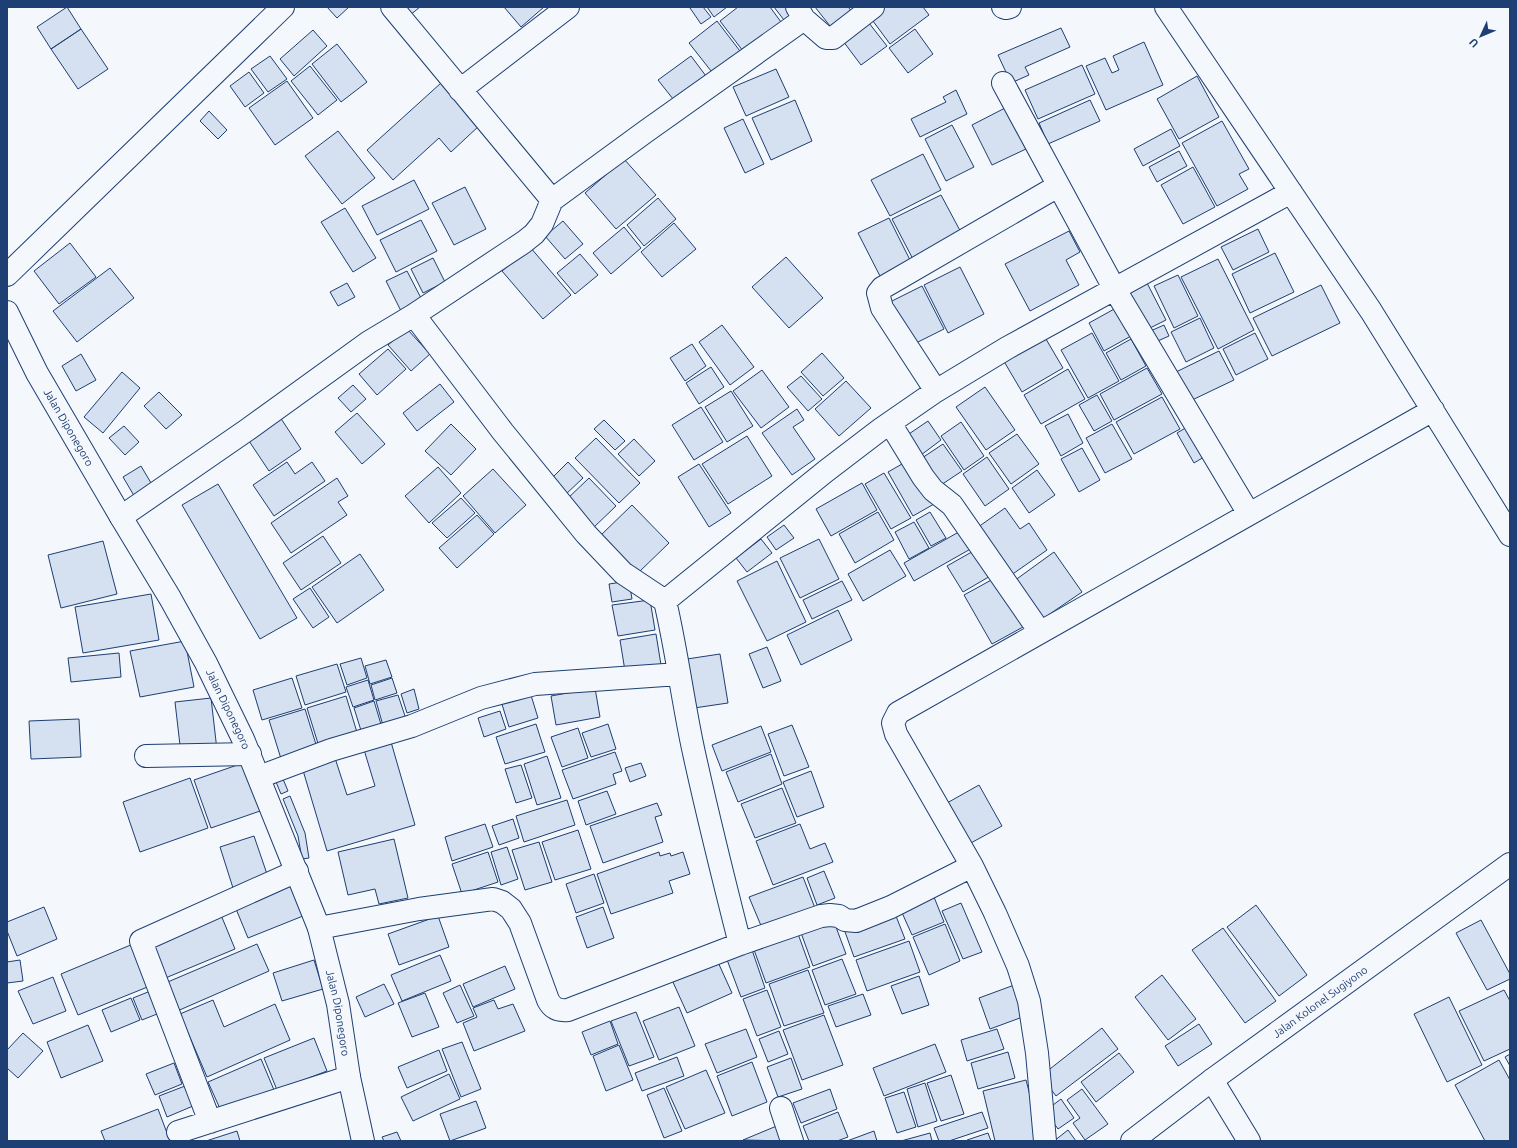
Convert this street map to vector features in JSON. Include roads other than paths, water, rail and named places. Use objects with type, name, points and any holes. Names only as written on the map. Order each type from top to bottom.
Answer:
[{"type":"street","points":[[7,275],[283,7]]},
{"type":"street","points":[[392,7],[552,200]]},
{"type":"street","points":[[460,90],[568,7]]},
{"type":"street","points":[[121,517],[248,430],[369,342],[414,315],[534,234],[542,224],[552,200],[645,132],[801,13],[826,38],[833,38],[873,7]]},
{"type":"street","points":[[1003,7],[1010,7]]},
{"type":"street","points":[[1166,7],[1371,310],[1510,536]]},
{"type":"street","points":[[1003,83],[1114,288],[1249,514]]},
{"type":"street","points":[[936,391],[882,308],[878,293],[882,288],[1058,186]]},
{"type":"street","points":[[665,602],[826,471],[936,391],[1007,348],[1114,288],[1291,192]]},
{"type":"street","name":"Jalan Diponegoro","points":[[7,312],[37,373],[170,598],[206,663],[250,754],[319,928],[338,1004],[349,1077],[363,1141]]},
{"type":"street","points":[[414,315],[503,432],[586,534],[623,574],[665,602],[710,830],[740,944]]},
{"type":"street","points":[[1045,1141],[1042,1122],[1037,1053],[1026,990],[1018,966],[995,913],[972,866],[902,745],[893,722],[898,712],[1433,410]]},
{"type":"street","points":[[890,423],[923,477],[933,490],[952,505],[1040,632]]},
{"type":"street","points":[[259,777],[331,750],[412,726],[481,698],[535,684],[680,674]]},
{"type":"street","points":[[146,756],[250,754]]},
{"type":"street","name":"Jalan Kolonel Sugiyono","points":[[1132,1141],[1212,1080],[1510,864]]},
{"type":"street","points":[[319,928],[420,909],[493,899],[502,902],[511,909],[520,923],[548,1000],[551,1006],[560,1011],[568,1010],[740,944],[821,916],[839,916],[845,920],[856,921],[891,907],[972,866]]},
{"type":"street","points":[[210,1122],[140,941],[297,871]]},
{"type":"street","points":[[178,1132],[349,1077]]},
{"type":"street","points":[[1212,1080],[1249,1141]]},
{"type":"street","points":[[781,1108],[792,1141]]}]
